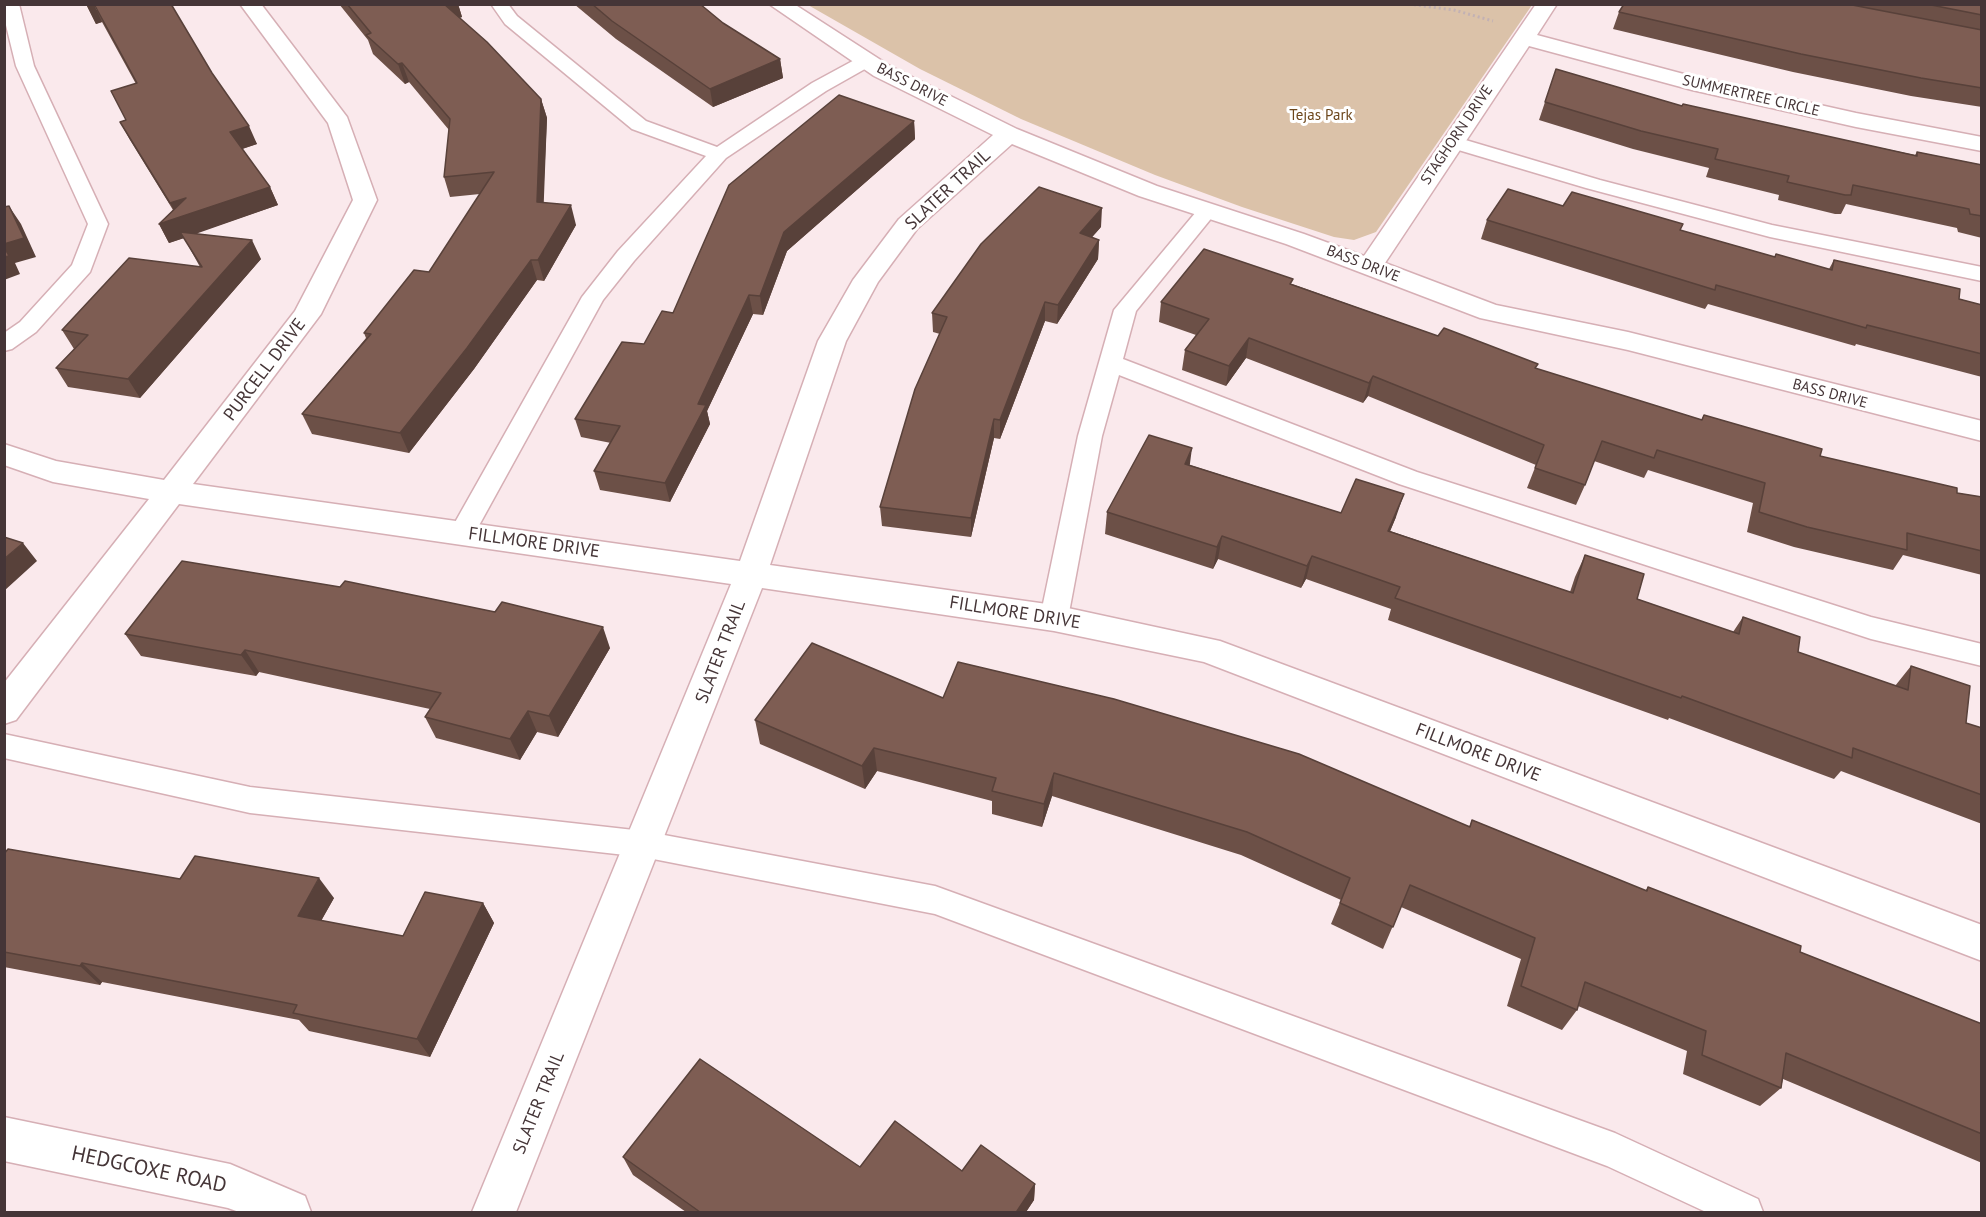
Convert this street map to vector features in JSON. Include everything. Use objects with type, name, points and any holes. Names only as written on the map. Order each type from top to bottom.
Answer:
[{"type":"street","name":"PURCELL DRIVE","points":[[4,710],[307,314],[365,200],[339,122],[250,4]]},
{"type":"street","name":"BASS DRIVE","points":[[779,4],[866,61],[1009,134],[1148,191],[1295,239],[1490,312],[1628,341],[1982,431]]},
{"type":"street","name":"STAGHORN DRIVE","points":[[1369,267],[1547,4]]},
{"type":"street","name":"SUMMERTREE CIRCLE","points":[[1523,38],[1692,83],[1856,120],[1982,144]]},
{"type":"street","name":"SLATER TRAIL","points":[[494,1212],[700,706],[751,574],[832,341],[866,280],[908,224],[1009,134]]},
{"type":"street","name":"FILLMORE DRIVE","points":[[4,454],[53,471],[172,492],[1054,618],[1208,650],[1982,943]]},
{"type":"street","name":"HEDGCOXE ROAD","points":[[4,1139],[230,1186],[289,1212]]},
{"type":"lane","points":[[4,344],[28,327],[82,267],[98,224],[25,66],[10,4]]},
{"type":"lane","points":[[499,4],[511,20],[639,125],[719,154]]},
{"type":"lane","points":[[462,532],[593,297],[626,256],[719,154],[819,87],[866,61]]},
{"type":"lane","points":[[1452,142],[1593,184],[1770,231],[1982,274]]},
{"type":"lane","points":[[1054,618],[1090,436],[1125,310],[1208,210]]},
{"type":"lane","points":[[1110,363],[1408,478],[1871,628],[1982,655]]},
{"type":"lane","points":[[4,746],[250,800],[643,844],[934,900],[1615,1151],[1745,1212]]},
{"type":"path","points":[[1409,4],[1454,10],[1496,22]]},
{"type":"green space","name":"Tejas Park","points":[[808,5],[1532,5],[1376,232],[1354,240],[1334,237],[1242,207],[1155,175],[1021,119],[920,69]]},
{"type":"building","points":[[94,4],[171,4],[212,73],[249,126],[230,132],[270,187],[159,224],[186,198],[170,203],[120,122],[126,120],[111,91],[137,83]]},
{"type":"building","points":[[347,4],[444,4],[487,42],[541,99],[537,202],[571,205],[538,260],[531,260],[467,348],[400,433],[302,414],[371,334],[364,333],[414,270],[429,272],[494,172],[444,177],[450,119],[402,63],[398,64],[366,35],[371,33]]},
{"type":"building","points":[[592,4],[700,4],[723,23],[780,59],[710,89],[612,21]]},
{"type":"building","points":[[1624,4],[1847,4],[1982,30],[1982,88],[1801,54],[1619,12]]},
{"type":"building","points":[[1926,4],[1982,4],[1982,15]]},
{"type":"building","points":[[1556,69],[1682,106],[1683,104],[1917,156],[1917,152],[1982,165],[1982,216],[1970,214],[1969,209],[1853,185],[1851,195],[1845,195],[1787,182],[1789,176],[1715,159],[1718,149],[1641,131],[1545,102]]},
{"type":"building","points":[[839,95],[914,121],[784,232],[760,296],[749,295],[698,404],[706,405],[665,483],[594,471],[620,426],[575,419],[622,342],[644,344],[662,311],[673,313],[729,185]]},
{"type":"building","points":[[1039,187],[1102,208],[1080,233],[1099,240],[1058,305],[1045,302],[1000,420],[994,419],[971,518],[880,507],[915,389],[947,317],[932,313],[981,244]]},
{"type":"building","points":[[1508,189],[1563,206],[1572,192],[1683,224],[1680,230],[1775,257],[1776,254],[1832,270],[1834,260],[1960,289],[1959,299],[1982,305],[1982,354],[1867,325],[1866,328],[1716,285],[1715,290],[1487,220]]},
{"type":"building","points":[[9,206],[24,238],[4,244],[4,207]]},
{"type":"building","points":[[180,232],[252,240],[128,379],[56,368],[88,335],[62,330],[129,258],[202,267]]},
{"type":"building","points":[[4,247],[9,256],[4,257]]},
{"type":"building","points":[[1204,249],[1293,279],[1290,284],[1438,336],[1444,328],[1538,364],[1535,368],[1702,420],[1704,415],[1822,449],[1820,456],[1957,488],[1957,493],[1982,497],[1982,551],[1907,533],[1907,550],[1807,527],[1759,512],[1765,483],[1657,450],[1654,458],[1602,441],[1585,485],[1535,468],[1544,445],[1373,376],[1369,383],[1249,338],[1229,366],[1185,350],[1209,319],[1161,302]]},
{"type":"building","points":[[1149,435],[1192,448],[1185,464],[1341,513],[1356,479],[1404,494],[1388,531],[1573,593],[1585,555],[1644,574],[1637,599],[1739,634],[1743,617],[1800,637],[1798,652],[1908,690],[1911,666],[1970,686],[1966,723],[1982,728],[1982,795],[1853,748],[1852,758],[1682,696],[1681,698],[1395,598],[1400,587],[1312,556],[1307,566],[1222,536],[1217,547],[1107,512]]},
{"type":"building","points":[[4,537],[23,543],[4,559]]},
{"type":"building","points":[[182,561],[340,587],[345,581],[495,612],[502,602],[603,627],[549,716],[528,711],[510,739],[425,717],[441,693],[245,650],[241,655],[125,634]]},
{"type":"building","points":[[812,643],[943,698],[958,662],[1114,699],[1299,754],[1470,827],[1472,820],[1647,891],[1648,887],[1801,946],[1800,952],[1982,1024],[1982,1134],[1786,1053],[1781,1088],[1702,1055],[1706,1031],[1585,982],[1577,1010],[1521,986],[1535,938],[1410,885],[1393,927],[1340,903],[1350,878],[1247,832],[1054,773],[1044,804],[992,791],[996,778],[874,748],[862,766],[755,720]]},
{"type":"building","points":[[8,849],[180,879],[195,856],[319,878],[298,916],[403,936],[425,892],[483,903],[417,1039],[293,1013],[297,1005],[82,963],[80,966],[4,952],[4,854]]},
{"type":"building","points":[[700,1059],[860,1167],[895,1121],[962,1171],[981,1145],[1035,1184],[1017,1211],[1019,1212],[700,1212],[623,1157]]}]
